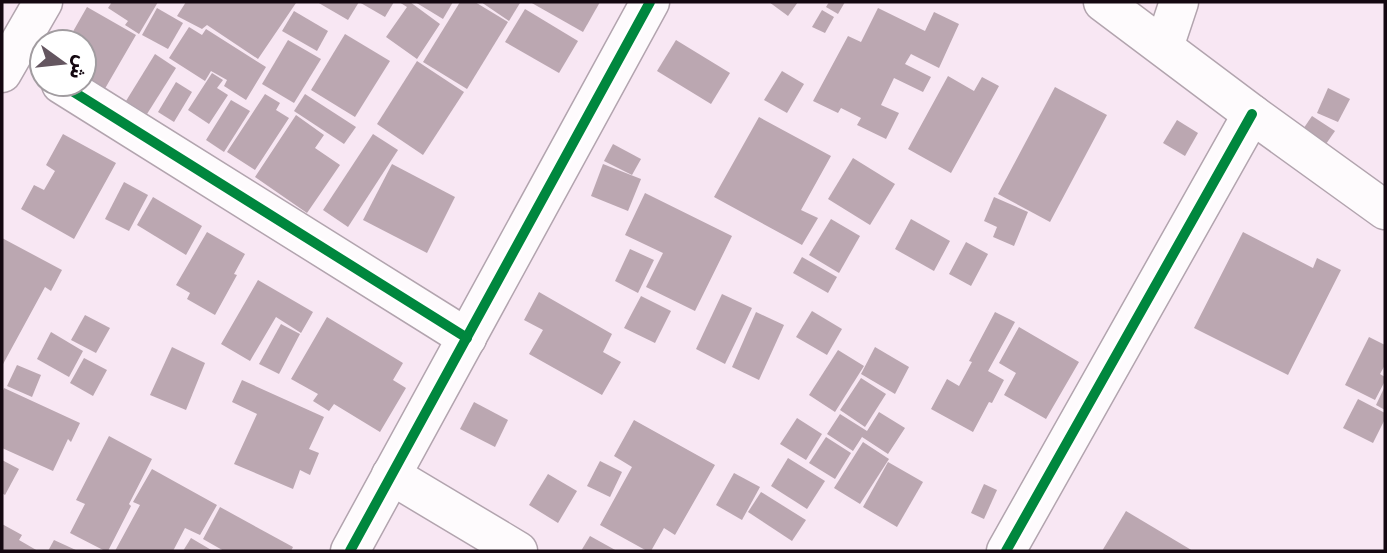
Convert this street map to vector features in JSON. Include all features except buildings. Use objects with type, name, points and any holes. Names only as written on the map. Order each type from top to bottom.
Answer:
[{"type":"street","points":[[14,62],[43,2]]},
{"type":"street","points":[[350,551],[650,2]]},
{"type":"street","points":[[1103,2],[1385,211]]},
{"type":"street","points":[[1164,47],[1179,2]]},
{"type":"street","points":[[83,98],[467,338]]},
{"type":"street","points":[[1006,551],[1252,114]]},
{"type":"street","points":[[391,475],[518,551]]},
{"type":"cycle path","points":[[350,551],[650,2]]},
{"type":"cycle path","points":[[83,98],[467,338]]},
{"type":"cycle path","points":[[1006,551],[1252,114]]}]
